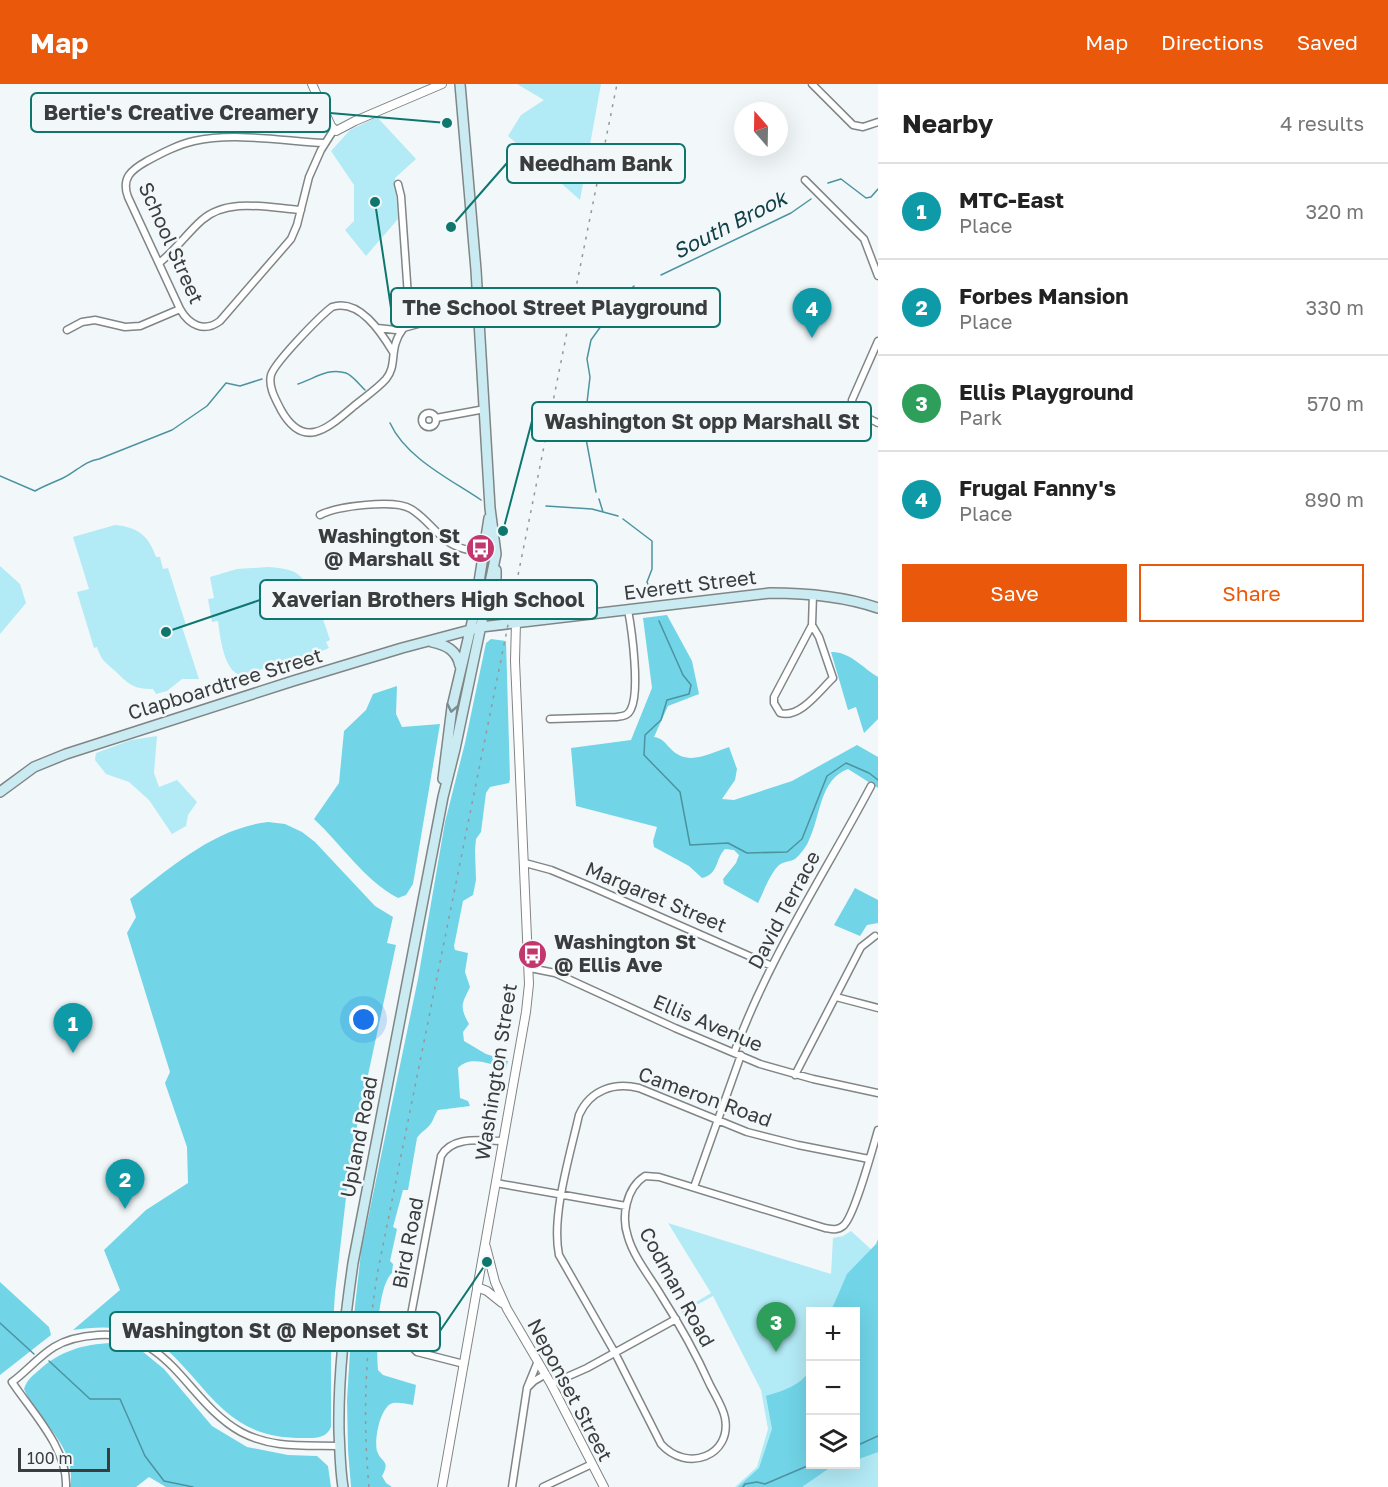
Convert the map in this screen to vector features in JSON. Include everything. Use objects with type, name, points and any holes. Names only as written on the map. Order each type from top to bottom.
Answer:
[{"type":"main road","points":[[460,84],[479,316],[498,611],[502,617],[516,622]]},
{"type":"main road","points":[[469,630],[485,553],[490,508]]},
{"type":"main road","points":[[481,627],[496,554]]},
{"type":"main road","name":"Everett Street","points":[[469,630],[516,622],[757,594],[813,594],[878,608]]},
{"type":"main road","name":"Upland Road","points":[[343,1487],[340,1446],[342,1350],[353,1263],[442,797],[455,749],[481,627]]},
{"type":"main road","name":"Clapboardtree Street","points":[[0,792],[34,767],[66,754],[271,688],[469,630]]},
{"type":"main road","name":"Upland Road","points":[[442,797],[447,738],[469,630]]},
{"type":"main road","points":[[430,641],[452,650],[458,657],[460,670]]},
{"type":"street","points":[[312,84],[333,130],[338,131],[355,121],[442,84]]},
{"type":"street","points":[[812,84],[853,125],[863,127],[878,122]]},
{"type":"street","name":"School Street","points":[[324,143],[211,138],[192,141],[139,165],[129,174],[126,179],[126,191],[180,309],[188,321],[198,326],[210,327],[220,321],[286,246],[294,233],[309,177],[324,143],[333,130]]},
{"type":"street","points":[[805,180],[864,239],[878,276]]},
{"type":"street","points":[[393,352],[376,327],[360,313],[348,306],[336,305],[326,311],[278,363],[272,372],[270,381],[288,422],[297,429],[309,433],[328,427],[388,378],[396,339],[407,327],[401,196],[398,184]]},
{"type":"street","points":[[159,263],[202,220],[222,209],[243,206],[301,210]]},
{"type":"street","points":[[67,330],[82,322],[96,320],[125,327],[140,326],[180,309]]},
{"type":"street","points":[[376,327],[389,330],[429,321],[479,316]]},
{"type":"street","points":[[878,341],[853,396],[855,409],[878,423]]},
{"type":"street","points":[[436,418],[485,409]]},
{"type":"street","points":[[320,515],[343,507],[392,504],[404,506],[420,515],[448,541],[459,547],[496,554]]},
{"type":"street","points":[[812,625],[819,637],[833,678],[796,712],[787,715],[780,713],[774,703],[774,697],[812,625],[813,594]]},
{"type":"street","points":[[550,719],[616,717],[625,716],[631,710],[635,691],[628,610]]},
{"type":"street","name":"Washington Street","points":[[441,1487],[526,1012],[530,968],[515,662],[516,622]]},
{"type":"street","name":"David Terrace","points":[[694,1187],[718,1121],[751,1007],[792,926],[871,786]]},
{"type":"street","name":"Margaret Street","points":[[525,863],[551,870],[592,887],[772,966]]},
{"type":"street","points":[[795,1075],[861,947],[875,936]]},
{"type":"street","name":"Ellis Avenue","points":[[530,968],[555,973],[675,1028],[795,1075],[878,1093]]},
{"type":"street","points":[[836,997],[878,1008]]},
{"type":"street","name":"Cameron Road","points":[[615,1353],[559,1255],[557,1245],[562,1193],[579,1115],[583,1106],[600,1092],[610,1087],[627,1085],[747,1132],[869,1159]]},
{"type":"street","name":"Codman Road","points":[[615,1353],[651,1426],[668,1452],[675,1456],[692,1459],[710,1454],[721,1442],[725,1433],[725,1417],[698,1359],[633,1250],[627,1236],[626,1206],[630,1191],[645,1176],[659,1177],[833,1230],[845,1225],[849,1217],[878,1130]]},
{"type":"street","name":"Bird Road","points":[[464,1364],[417,1352],[407,1336],[441,1156],[445,1149],[455,1143],[503,1141]]},
{"type":"street","points":[[496,1182],[626,1206]]},
{"type":"street","name":"Neponset Street","points":[[485,1244],[495,1282],[507,1309],[546,1374],[604,1487]]},
{"type":"street","points":[[477,1284],[495,1282]]},
{"type":"street","name":"Neponset Street","points":[[477,1284],[507,1309]]},
{"type":"street","points":[[551,1384],[615,1353],[676,1319]]},
{"type":"street","points":[[66,1487],[66,1473],[59,1452],[12,1383],[54,1347],[76,1338],[89,1336],[117,1336],[149,1346],[166,1359],[221,1419],[250,1436],[283,1445],[340,1446]]},
{"type":"street","points":[[512,1487],[527,1388],[538,1361]]},
{"type":"street","points":[[527,1388],[546,1374]]},
{"type":"street","points":[[543,1487],[592,1464]]},
{"type":"shaded area","points":[[517,84],[601,84],[580,200],[508,136],[521,115],[544,100]]},
{"type":"shaded area","points":[[377,117],[416,159],[395,178],[398,219],[366,256],[345,230],[354,221],[354,185],[331,151],[350,130]]},
{"type":"shaded area","points":[[115,525],[136,530],[142,534],[150,543],[156,557],[160,557],[163,569],[168,568],[186,625],[182,627],[199,679],[182,679],[167,691],[156,694],[153,689],[135,687],[127,682],[104,660],[97,647],[94,648],[77,592],[89,589],[73,537]]},
{"type":"shaded area","points":[[0,566],[20,584],[26,603],[0,634]]},
{"type":"shaded area","points":[[268,567],[293,571],[305,581],[325,625],[330,640],[326,642],[329,648],[284,666],[282,663],[242,675],[236,673],[227,661],[218,621],[212,622],[208,599],[214,598],[210,577],[237,569]]},
{"type":"shaded area","points":[[667,615],[692,661],[699,694],[668,706],[654,737],[683,757],[698,757],[729,747],[737,769],[735,780],[722,799],[734,800],[792,781],[857,745],[878,757],[878,788],[848,769],[831,781],[807,845],[795,859],[778,866],[758,903],[724,884],[723,879],[736,863],[739,855],[734,850],[725,849],[714,870],[702,878],[689,866],[654,847],[653,841],[657,827],[576,806],[571,748],[631,740],[652,688],[643,618]]},
{"type":"shaded area","points":[[491,639],[506,641],[510,779],[509,783],[490,787],[486,793],[481,832],[476,839],[476,880],[473,895],[463,901],[454,946],[455,950],[468,953],[465,972],[470,987],[463,1005],[469,1024],[463,1032],[464,1041],[486,1054],[508,1061],[506,1069],[475,1061],[458,1068],[460,1098],[468,1101],[470,1106],[438,1110],[430,1125],[417,1138],[408,1190],[403,1190],[393,1227],[397,1229],[390,1261],[393,1264],[392,1273],[387,1280],[380,1304],[377,1348],[378,1370],[383,1375],[416,1385],[413,1405],[393,1403],[388,1405],[379,1424],[376,1439],[377,1451],[386,1467],[382,1476],[392,1487],[351,1487],[347,1400],[361,1252],[418,979],[445,822],[465,743],[486,643]]},
{"type":"shaded area","points":[[831,652],[850,657],[878,677],[878,719],[864,733],[856,707],[848,710]]},
{"type":"shaded area","points":[[397,686],[396,714],[402,727],[440,724],[413,884],[406,895],[398,898],[374,882],[314,819],[339,783],[344,731],[366,710],[373,694]]},
{"type":"shaded area","points":[[157,736],[154,773],[159,787],[177,780],[197,802],[188,815],[186,826],[172,834],[149,800],[129,782],[106,774],[95,760],[96,753],[131,740]]},
{"type":"shaded area","points":[[268,822],[285,824],[302,832],[315,842],[375,906],[393,917],[387,943],[396,945],[351,1154],[335,1293],[331,1357],[331,1427],[326,1434],[316,1438],[268,1434],[241,1422],[217,1403],[170,1352],[143,1335],[114,1328],[73,1330],[120,1290],[104,1250],[146,1210],[188,1183],[187,1147],[165,1083],[170,1072],[127,933],[136,917],[130,899],[178,862],[212,841],[230,832]]},
{"type":"shaded area","points":[[855,888],[878,900],[878,923],[867,925],[860,936],[834,925]]},
{"type":"shaded area","points":[[668,1223],[831,1274],[833,1238],[851,1231],[874,1252],[878,1241],[878,1487],[735,1487],[757,1467],[768,1429],[761,1390],[713,1296],[682,1313],[681,1311],[711,1293]]},
{"type":"shaded area","points":[[878,1239],[878,1452],[860,1459],[860,1307],[833,1307],[847,1274],[876,1244]]},
{"type":"shaded area","points":[[0,1282],[49,1327],[51,1335],[0,1375]]},
{"type":"shaded area","points":[[112,1343],[142,1351],[164,1369],[212,1426],[247,1447],[288,1455],[317,1456],[328,1466],[331,1487],[166,1487],[149,1477],[136,1487],[70,1487],[71,1473],[63,1447],[24,1389],[33,1375],[55,1358],[82,1347]]},
{"type":"shaded area","points":[[806,1375],[806,1469],[828,1469],[802,1487],[738,1487],[759,1468],[772,1429],[766,1396],[803,1379]]},
{"type":"waterway","name":"South Brook","points":[[828,183],[841,179],[866,198],[871,197],[878,189]]},
{"type":"waterway","name":"South Brook","points":[[661,275],[791,213],[811,199]]},
{"type":"waterway","name":"South Brook","points":[[625,298],[627,292],[634,286]]},
{"type":"waterway","name":"South Brook","points":[[596,492],[584,428],[590,377],[587,359],[591,340],[604,322]]},
{"type":"waterway","points":[[298,384],[333,371],[346,373],[365,390]]},
{"type":"waterway","points":[[0,476],[35,491],[89,462],[172,430],[207,406],[226,383],[240,386],[262,379]]},
{"type":"waterway","points":[[390,423],[397,435],[418,457],[481,500]]},
{"type":"waterway","name":"South Brook","points":[[599,499],[603,512]]},
{"type":"waterway","points":[[546,506],[592,509],[618,516]]},
{"type":"waterway","points":[[623,519],[652,541],[652,569],[647,582],[653,597]]},
{"type":"waterway","points":[[659,621],[683,675],[691,685],[689,694],[667,700],[661,720],[645,735],[644,755],[680,792],[690,845],[728,843],[747,853],[787,852],[802,839],[827,776],[846,763],[869,773],[878,780]]},
{"type":"waterway","points":[[0,1323],[34,1354]]},
{"type":"waterway","points":[[49,1361],[90,1399],[120,1399],[145,1456],[164,1481],[193,1487]]},
{"type":"waterway","points":[[860,1444],[878,1436]]},
{"type":"waterway","points":[[743,1487],[745,1484],[757,1482],[765,1484],[806,1467]]},
{"type":"railway","points":[[369,1487],[366,1378],[378,1270],[617,84]]},
{"type":"place","name":"Bertie's Creative Creamery","points":[[447,123]]},
{"type":"place","name":"The School Street Playground","points":[[375,202]]},
{"type":"place","name":"Needham Bank","points":[[451,227]]},
{"type":"place","name":"Frugal Fanny's","points":[[812,338]]},
{"type":"place","name":"Washington St opp Marshall St","points":[[503,531]]},
{"type":"place","name":"Washington St @ Marshall St","points":[[481,548]]},
{"type":"place","name":"Xaverian Brothers High School","points":[[166,632]]},
{"type":"place","name":"Washington St @ Ellis Ave","points":[[533,954]]},
{"type":"place","name":"MTC-East","points":[[73,1053]]},
{"type":"place","name":"Forbes Mansion","points":[[125,1209]]},
{"type":"place","name":"Washington St @ Neponset St","points":[[487,1262]]},
{"type":"place","name":"Ellis Playground","points":[[776,1352]]}]
